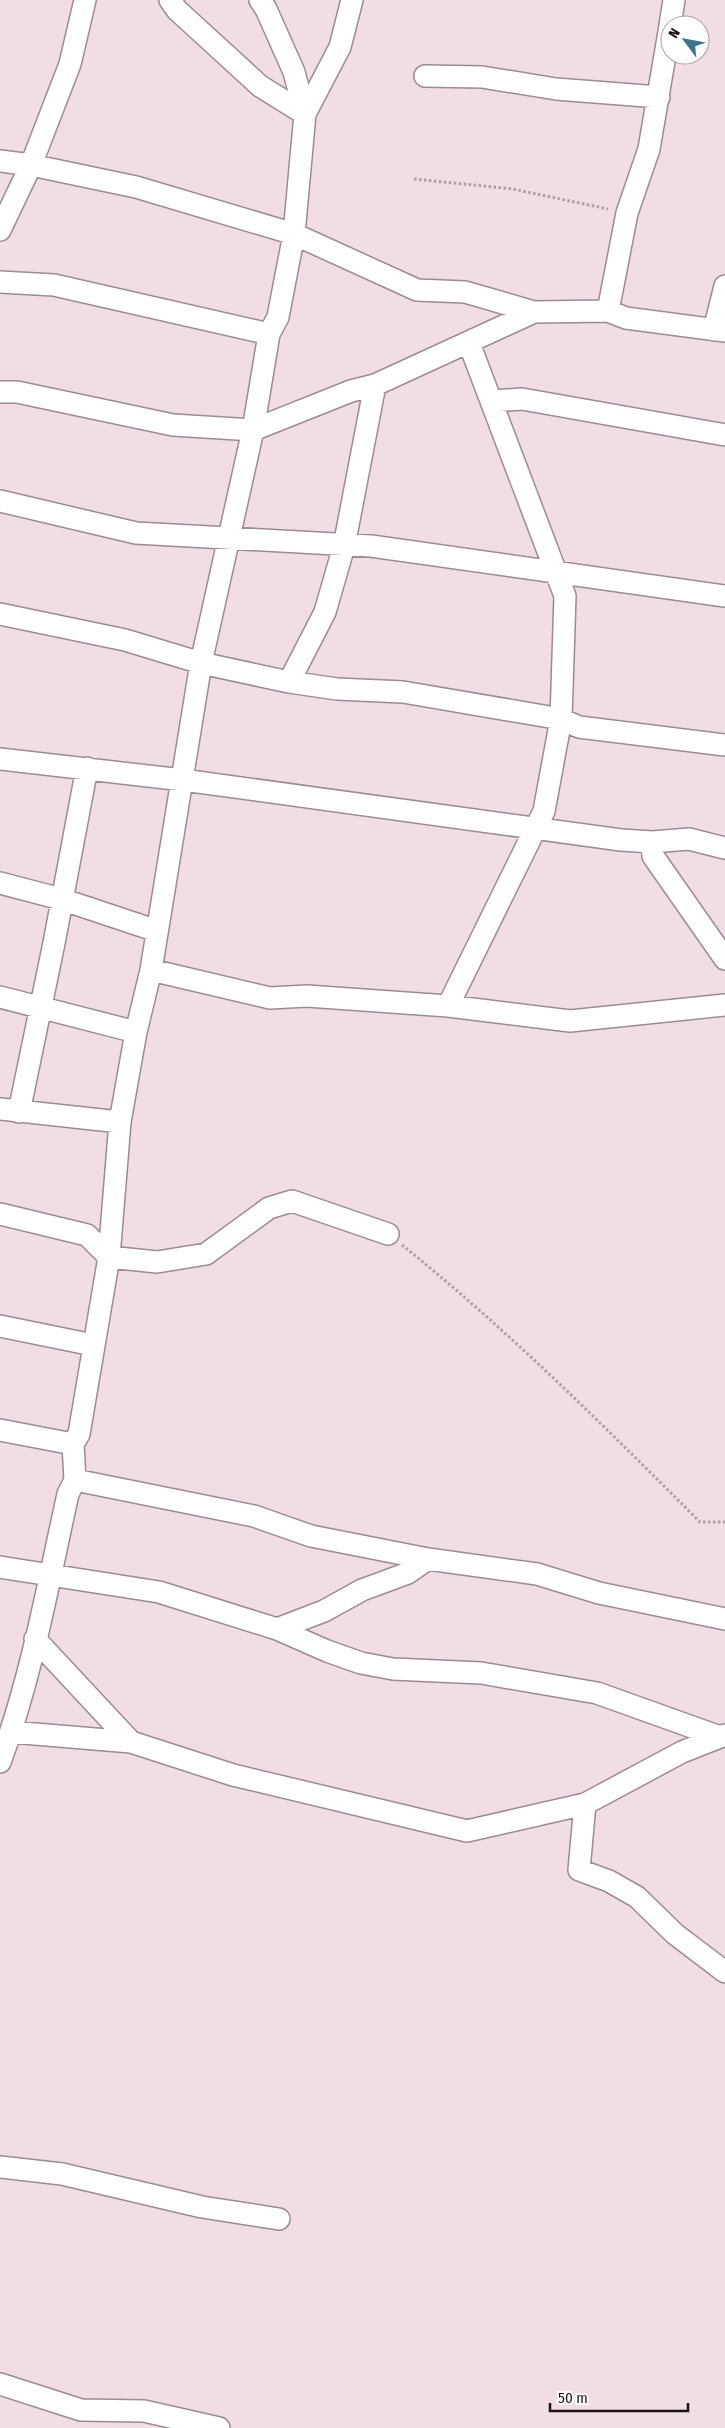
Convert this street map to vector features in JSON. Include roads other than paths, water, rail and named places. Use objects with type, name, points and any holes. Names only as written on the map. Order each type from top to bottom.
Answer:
[{"type":"street","points":[[0,230],[31,164],[70,64],[85,0]]},
{"type":"street","points":[[170,0],[177,10],[260,86],[305,114]]},
{"type":"street","points":[[0,1762],[11,1732],[36,1639],[68,1494],[75,1480],[73,1444],[79,1434],[109,1257],[120,1122],[136,1032],[151,970],[201,663],[253,430],[269,334],[278,317],[294,234],[305,114],[294,72],[266,9],[260,0]]},
{"type":"street","points":[[305,114],[340,47],[352,0]]},
{"type":"street","points":[[672,15],[674,0]]},
{"type":"street","points":[[608,311],[627,213],[649,149],[664,65]]},
{"type":"street","points":[[425,76],[482,77],[556,89],[659,97]]},
{"type":"street","points":[[0,161],[31,164],[136,187],[294,234],[417,290],[465,292],[534,312],[608,311],[626,318],[720,330],[725,286]]},
{"type":"street","points":[[0,282],[54,285],[269,334]]},
{"type":"street","points":[[0,392],[17,392],[173,426],[253,430],[351,391],[375,385],[469,344],[534,312]]},
{"type":"street","points":[[448,1006],[544,811],[561,719],[565,596],[469,344]]},
{"type":"street","points":[[289,682],[325,612],[344,546],[375,385]]},
{"type":"street","points":[[491,401],[522,400],[725,435]]},
{"type":"street","points":[[0,501],[136,533],[371,546],[725,596]]},
{"type":"street","points":[[0,614],[125,640],[201,663],[289,682],[337,689],[403,692],[561,719],[579,727],[725,745]]},
{"type":"street","points":[[0,759],[183,780],[534,829],[652,842],[690,839],[725,848]]},
{"type":"street","points":[[86,768],[40,1006],[9,1110],[120,1122]]},
{"type":"street","points":[[652,842],[653,856],[725,959]]},
{"type":"street","points":[[0,883],[61,899],[157,931]]},
{"type":"street","points":[[151,970],[270,998],[307,996],[448,1006],[570,1021],[725,1005]]},
{"type":"street","points":[[0,997],[136,1032]]},
{"type":"street","points":[[0,1214],[87,1235],[109,1257],[157,1262],[206,1254],[269,1208],[292,1201],[388,1234]]},
{"type":"street","points":[[0,1326],[93,1345]]},
{"type":"street","points":[[0,1430],[73,1444]]},
{"type":"street","points":[[75,1480],[254,1516],[310,1536],[428,1559],[537,1574],[598,1593],[725,1619]]},
{"type":"street","points":[[277,1629],[324,1611],[362,1590],[408,1573],[428,1559]]},
{"type":"street","points":[[0,1567],[159,1592],[277,1629],[327,1651],[361,1663],[393,1669],[481,1673],[597,1693],[722,1736]]},
{"type":"street","points":[[36,1639],[131,1742]]},
{"type":"street","points":[[11,1732],[131,1742],[233,1775],[467,1830],[585,1804],[682,1752],[722,1736]]},
{"type":"street","points":[[585,1804],[579,1870],[609,1881],[637,1897],[675,1934],[725,1972]]},
{"type":"street","points":[[0,2167],[62,2174],[202,2207],[279,2219]]},
{"type":"street","points":[[0,2384],[81,2410],[144,2411],[219,2428]]}]
